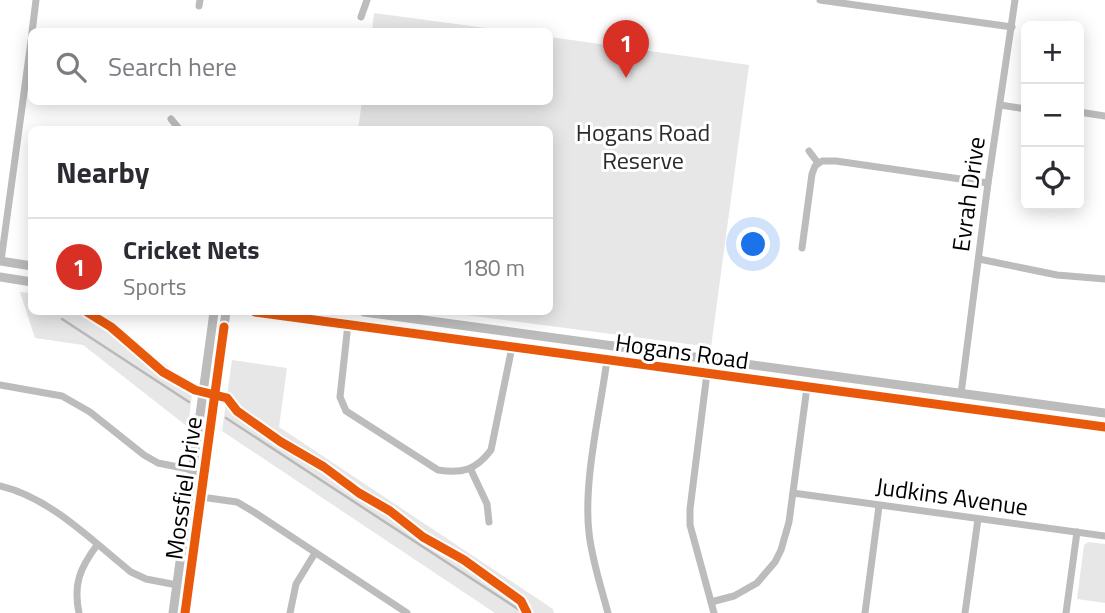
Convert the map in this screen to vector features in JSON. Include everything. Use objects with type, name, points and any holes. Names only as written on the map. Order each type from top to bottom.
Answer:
[{"type":"street","points":[[33,28],[36,0]]},
{"type":"street","points":[[361,17],[367,0]]},
{"type":"street","points":[[820,0],[1012,27]]},
{"type":"street","name":"Evrah Drive","points":[[961,394],[988,183],[1016,0]]},
{"type":"street","points":[[28,62],[0,263],[28,265]]},
{"type":"street","points":[[1000,105],[1021,108]]},
{"type":"street","points":[[1084,113],[1105,116]]},
{"type":"street","points":[[171,119],[179,126]]},
{"type":"street","points":[[809,151],[818,163]]},
{"type":"street","points":[[818,163],[836,161],[988,183]]},
{"type":"street","points":[[802,248],[812,174],[818,163]]},
{"type":"street","points":[[979,259],[1057,275],[1105,279]]},
{"type":"street","points":[[0,277],[28,281]]},
{"type":"street","name":"Mossfiel Drive","points":[[173,613],[215,315]]},
{"type":"street","name":"Mossfiel Drive","points":[[185,613],[226,315]]},
{"type":"street","name":"Hogans Road","points":[[278,315],[1105,427]]},
{"type":"street","name":"Hogans Road","points":[[386,315],[680,353],[1105,414]]},
{"type":"street","points":[[348,324],[340,397],[346,411],[438,470],[454,473],[471,470],[483,462],[491,450],[512,346]]},
{"type":"street","points":[[608,613],[592,552],[588,516],[610,346]]},
{"type":"street","points":[[680,353],[684,370]]},
{"type":"street","points":[[707,373],[690,525],[714,613]]},
{"type":"street","points":[[0,385],[62,396],[90,412],[158,463],[204,472]]},
{"type":"street","points":[[711,602],[746,591],[757,583],[775,562],[786,537],[807,387]]},
{"type":"street","points":[[959,407],[961,394]]},
{"type":"street","points":[[471,470],[486,504],[489,522]]},
{"type":"street","points":[[0,486],[35,498],[131,572],[146,579],[189,586]]},
{"type":"street","name":"Judkins Avenue","points":[[793,493],[1105,536]]},
{"type":"street","points":[[190,494],[237,502],[407,613]]},
{"type":"street","points":[[864,613],[879,506]]},
{"type":"street","points":[[965,613],[978,519]]},
{"type":"street","points":[[1066,613],[1077,532]]},
{"type":"street","points":[[79,613],[77,595],[81,569],[97,545]]},
{"type":"street","points":[[290,613],[296,584],[315,552]]},
{"type":"green space","points":[[374,13],[486,28],[372,28]]},
{"type":"green space","name":"Hogans Road Reserve","points":[[553,37],[749,65],[711,347],[466,315],[553,315],[553,126],[358,126],[362,105],[553,105]]},
{"type":"green space","points":[[20,292],[28,293],[28,315],[102,315],[193,386],[188,427],[83,345],[35,338]]},
{"type":"green space","points":[[232,360],[287,368],[279,427],[553,609],[554,613],[495,613],[222,431]]},
{"type":"green space","points":[[1088,542],[1105,544],[1105,603],[1077,599],[1084,545]]},
{"type":"waterway","points":[[62,319],[189,402]]},
{"type":"waterway","points":[[226,418],[524,613]]},
{"type":"cycle path","points":[[92,315],[111,327],[163,372],[195,390],[227,398],[237,411],[281,442],[390,511],[423,537],[464,560],[521,601],[527,613]]},
{"type":"cycle path","points":[[277,315],[1105,427]]},
{"type":"cycle path","points":[[185,613],[224,327]]},
{"type":"place","name":"Cricket Nets","points":[[626,78]]}]
